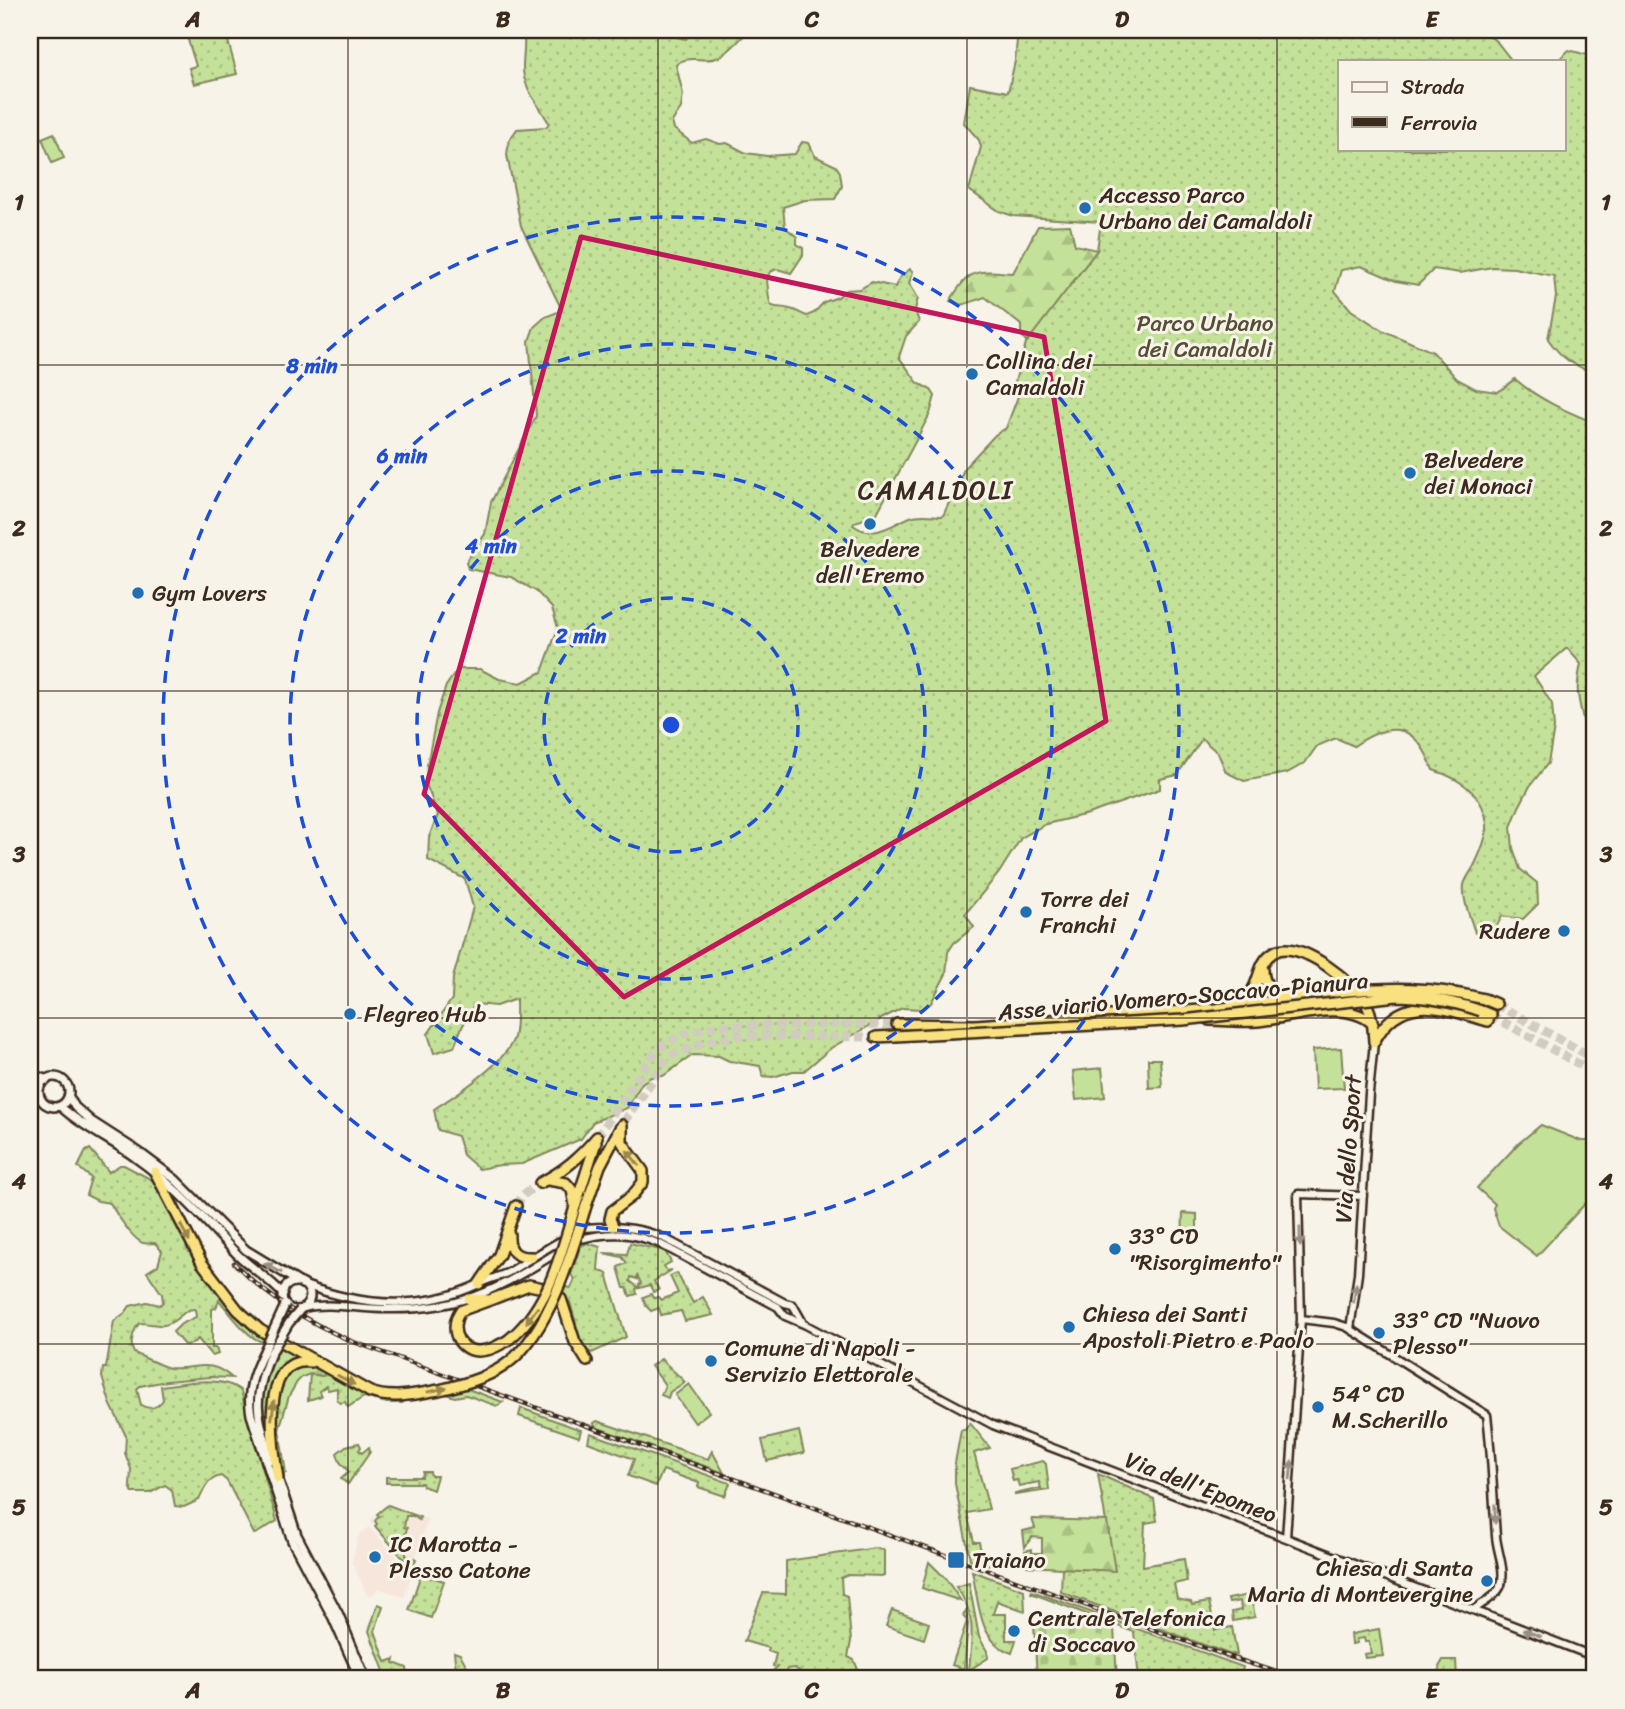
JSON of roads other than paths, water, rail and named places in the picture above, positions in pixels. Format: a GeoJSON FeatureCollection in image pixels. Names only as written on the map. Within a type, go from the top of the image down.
{"type":"FeatureCollection","features":[{"type":"Feature","properties":{"kind":"highway"},"geometry":{"type":"LineString","coordinates":[[1189,1011],[1243,1000],[1255,989],[1264,964],[1272,953],[1278,950],[1296,950],[1338,974],[1360,994],[1373,1024],[1374,1042]]}},
{"type":"Feature","properties":{"kind":"highway"},"geometry":{"type":"LineString","coordinates":[[1264,964],[1263,978],[1269,988],[1286,996],[1307,996]]}},
{"type":"Feature","properties":{"kind":"highway","name":"Asse viario Vomero-Soccavo-Pianura"},"geometry":{"type":"LineString","coordinates":[[897,1024],[975,1024],[1189,1011],[1256,1005],[1307,996],[1410,987],[1435,989],[1496,1004]]}},
{"type":"Feature","properties":{"kind":"highway","name":"Asse viario Vomero-Soccavo-Pianura"},"geometry":{"type":"LineString","coordinates":[[876,1037],[1183,1020],[1397,996],[1425,997],[1457,1003],[1485,1016],[1414,1007],[1394,1015],[1374,1042]]}},
{"type":"Feature","properties":{"kind":"highway"},"geometry":{"type":"LineString","coordinates":[[1183,1020],[1256,1021],[1349,1011],[1360,1014],[1373,1024]]}},
{"type":"Feature","properties":{"kind":"highway"},"geometry":{"type":"LineString","coordinates":[[543,1288],[533,1285],[523,1287],[465,1308],[456,1320],[456,1336],[468,1348],[489,1350],[520,1330],[533,1315],[556,1270],[580,1208],[623,1123],[622,1142],[641,1168],[643,1182],[632,1196],[612,1211],[610,1219],[613,1226]]}},
{"type":"Feature","properties":{"kind":"highway"},"geometry":{"type":"LineString","coordinates":[[155,1172],[202,1263],[239,1310],[260,1330],[370,1392],[397,1396],[449,1388],[498,1369],[519,1353],[553,1301],[569,1262],[597,1137],[564,1171],[543,1181],[566,1183],[580,1208]]}},
{"type":"Feature","properties":{"kind":"highway"},"geometry":{"type":"LineString","coordinates":[[479,1284],[499,1255],[516,1206]]}},
{"type":"Feature","properties":{"kind":"highway"},"geometry":{"type":"LineString","coordinates":[[509,1222],[511,1250],[517,1256],[533,1257]]}},
{"type":"Feature","properties":{"kind":"highway"},"geometry":{"type":"LineString","coordinates":[[469,1299],[490,1300]]}},
{"type":"Feature","properties":{"kind":"highway"},"geometry":{"type":"LineString","coordinates":[[561,1299],[576,1342],[587,1361]]}},
{"type":"Feature","properties":{"kind":"highway"},"geometry":{"type":"LineString","coordinates":[[278,1478],[271,1423],[279,1383],[289,1368],[300,1363],[308,1362],[323,1367]]}},
{"type":"Feature","properties":{"kind":"main road"},"geometry":{"type":"LineString","coordinates":[[30,1073],[47,1080],[55,1078],[64,1081],[75,1107],[91,1121],[175,1179],[246,1250],[302,1284],[310,1293],[309,1301],[289,1322],[268,1351],[250,1385],[249,1406],[284,1519],[301,1560],[333,1618],[360,1679]]}},
{"type":"Feature","properties":{"kind":"main road"},"geometry":{"type":"LineString","coordinates":[[39,1091],[47,1080]]}},
{"type":"Feature","properties":{"kind":"main road"},"geometry":{"type":"LineString","coordinates":[[30,1086],[39,1091],[45,1104],[50,1107],[60,1106],[69,1097]]}},
{"type":"Feature","properties":{"kind":"main road"},"geometry":{"type":"LineString","coordinates":[[60,1106],[70,1116],[155,1172],[282,1294],[285,1305],[268,1351],[259,1386],[257,1407],[261,1427],[289,1516],[339,1615],[366,1679]]}},
{"type":"Feature","properties":{"kind":"main road"},"geometry":{"type":"LineString","coordinates":[[282,1294],[289,1284],[302,1284]]}},
{"type":"Feature","properties":{"kind":"main road"},"geometry":{"type":"LineString","coordinates":[[285,1305],[292,1310],[302,1309]]}},
{"type":"Feature","properties":{"kind":"main road"},"geometry":{"type":"LineString","coordinates":[[301,1560],[309,1559],[312,1564]]}},
{"type":"Feature","properties":{"kind":"street","name":"Via dello Sport"},"geometry":{"type":"LineString","coordinates":[[1350,1329],[1358,1275],[1368,1093],[1374,1042]]}},
{"type":"Feature","properties":{"kind":"street"},"geometry":{"type":"LineString","coordinates":[[1286,1538],[1301,1319],[1298,1194],[1363,1196]]}},
{"type":"Feature","properties":{"kind":"street"},"geometry":{"type":"LineString","coordinates":[[584,1228],[613,1226],[645,1230],[662,1237],[795,1307],[794,1315]]}},
{"type":"Feature","properties":{"kind":"street","name":"Via dell'Epomeo"},"geometry":{"type":"LineString","coordinates":[[582,1239],[610,1233],[645,1238],[783,1311],[785,1316],[794,1315],[806,1325],[993,1425],[1595,1657]]}},
{"type":"Feature","properties":{"kind":"street"},"geometry":{"type":"LineString","coordinates":[[302,1284],[348,1298],[385,1303],[421,1302],[463,1292],[507,1273],[560,1241]]}},
{"type":"Feature","properties":{"kind":"street"},"geometry":{"type":"LineString","coordinates":[[302,1309],[321,1305],[423,1309],[469,1299],[509,1282],[556,1253]]}},
{"type":"Feature","properties":{"kind":"street"},"geometry":{"type":"LineString","coordinates":[[783,1311],[789,1304]]}},
{"type":"Feature","properties":{"kind":"street"},"geometry":{"type":"LineString","coordinates":[[1301,1319],[1334,1323],[1350,1329],[1487,1415],[1502,1580],[1495,1595],[1473,1610]]}},
{"type":"Feature","properties":{"kind":"tunnel"},"geometry":{"type":"LineString","coordinates":[[1496,1004],[1595,1059]]}},
{"type":"Feature","properties":{"kind":"tunnel"},"geometry":{"type":"LineString","coordinates":[[1491,1015],[1595,1073]]}},
{"type":"Feature","properties":{"kind":"tunnel"},"geometry":{"type":"LineString","coordinates":[[597,1137],[658,1048],[684,1034],[716,1026],[897,1024]]}},
{"type":"Feature","properties":{"kind":"tunnel"},"geometry":{"type":"LineString","coordinates":[[624,1122],[669,1056],[705,1042],[735,1036],[876,1037]]}},
{"type":"Feature","properties":{"kind":"tunnel"},"geometry":{"type":"LineString","coordinates":[[516,1206],[523,1195],[540,1183]]}},
{"type":"Feature","properties":{"kind":"railway"},"geometry":{"type":"LineString","coordinates":[[234,1263],[288,1308],[351,1341],[1224,1655],[1298,1679]]}},
{"type":"Feature","properties":{"kind":"railway"},"geometry":{"type":"LineString","coordinates":[[1180,1679],[1221,1675],[1259,1679]]}},
{"type":"Feature","properties":{"kind":"place","name":"Accesso Parco Urbano dei Camaldoli"},"geometry":{"type":"Point","coordinates":[1085,208]}},
{"type":"Feature","properties":{"kind":"place","name":"Collina dei Camaldoli"},"geometry":{"type":"Point","coordinates":[972,374]}},
{"type":"Feature","properties":{"kind":"place","name":"Belvedere dei Monaci"},"geometry":{"type":"Point","coordinates":[1410,473]}},
{"type":"Feature","properties":{"kind":"place","name":"Belvedere dell'Eremo"},"geometry":{"type":"Point","coordinates":[870,524]}},
{"type":"Feature","properties":{"kind":"place","name":"Gym Lovers"},"geometry":{"type":"Point","coordinates":[138,593]}},
{"type":"Feature","properties":{"kind":"place","name":"Torre dei Franchi"},"geometry":{"type":"Point","coordinates":[1026,912]}},
{"type":"Feature","properties":{"kind":"place","name":"Rudere"},"geometry":{"type":"Point","coordinates":[1564,931]}},
{"type":"Feature","properties":{"kind":"place","name":"Flegreo Hub"},"geometry":{"type":"Point","coordinates":[350,1014]}},
{"type":"Feature","properties":{"kind":"place","name":"33° CD \"Risorgimento\""},"geometry":{"type":"Point","coordinates":[1115,1249]}},
{"type":"Feature","properties":{"kind":"place","name":"Chiesa dei Santi Apostoli Pietro e Paolo"},"geometry":{"type":"Point","coordinates":[1069,1327]}},
{"type":"Feature","properties":{"kind":"place","name":"33° CD \"Nuovo Plesso\""},"geometry":{"type":"Point","coordinates":[1379,1333]}},
{"type":"Feature","properties":{"kind":"place","name":"Comune di Napoli - Servizio Elettorale"},"geometry":{"type":"Point","coordinates":[711,1361]}},
{"type":"Feature","properties":{"kind":"place","name":"54° CD M.Scherillo"},"geometry":{"type":"Point","coordinates":[1318,1407]}},
{"type":"Feature","properties":{"kind":"place","name":"IC Marotta - Plesso Catone"},"geometry":{"type":"Point","coordinates":[375,1557]}},
{"type":"Feature","properties":{"kind":"place","name":"Traiano"},"geometry":{"type":"Point","coordinates":[956,1560]}},
{"type":"Feature","properties":{"kind":"place","name":"Chiesa di Santa Maria di Montevergine"},"geometry":{"type":"Point","coordinates":[1487,1581]}},
{"type":"Feature","properties":{"kind":"place","name":"Centrale Telefonica di Soccavo"},"geometry":{"type":"Point","coordinates":[1014,1631]}},
{"type":"Feature","properties":{"kind":"district","name":"CAMALDOLI"},"geometry":{"type":"Point","coordinates":[936,490]}},
{"type":"Feature","properties":{"kind":"park label","name":"Parco Urbano dei Camaldoli"},"geometry":{"type":"Point","coordinates":[1205,336]}}]}
